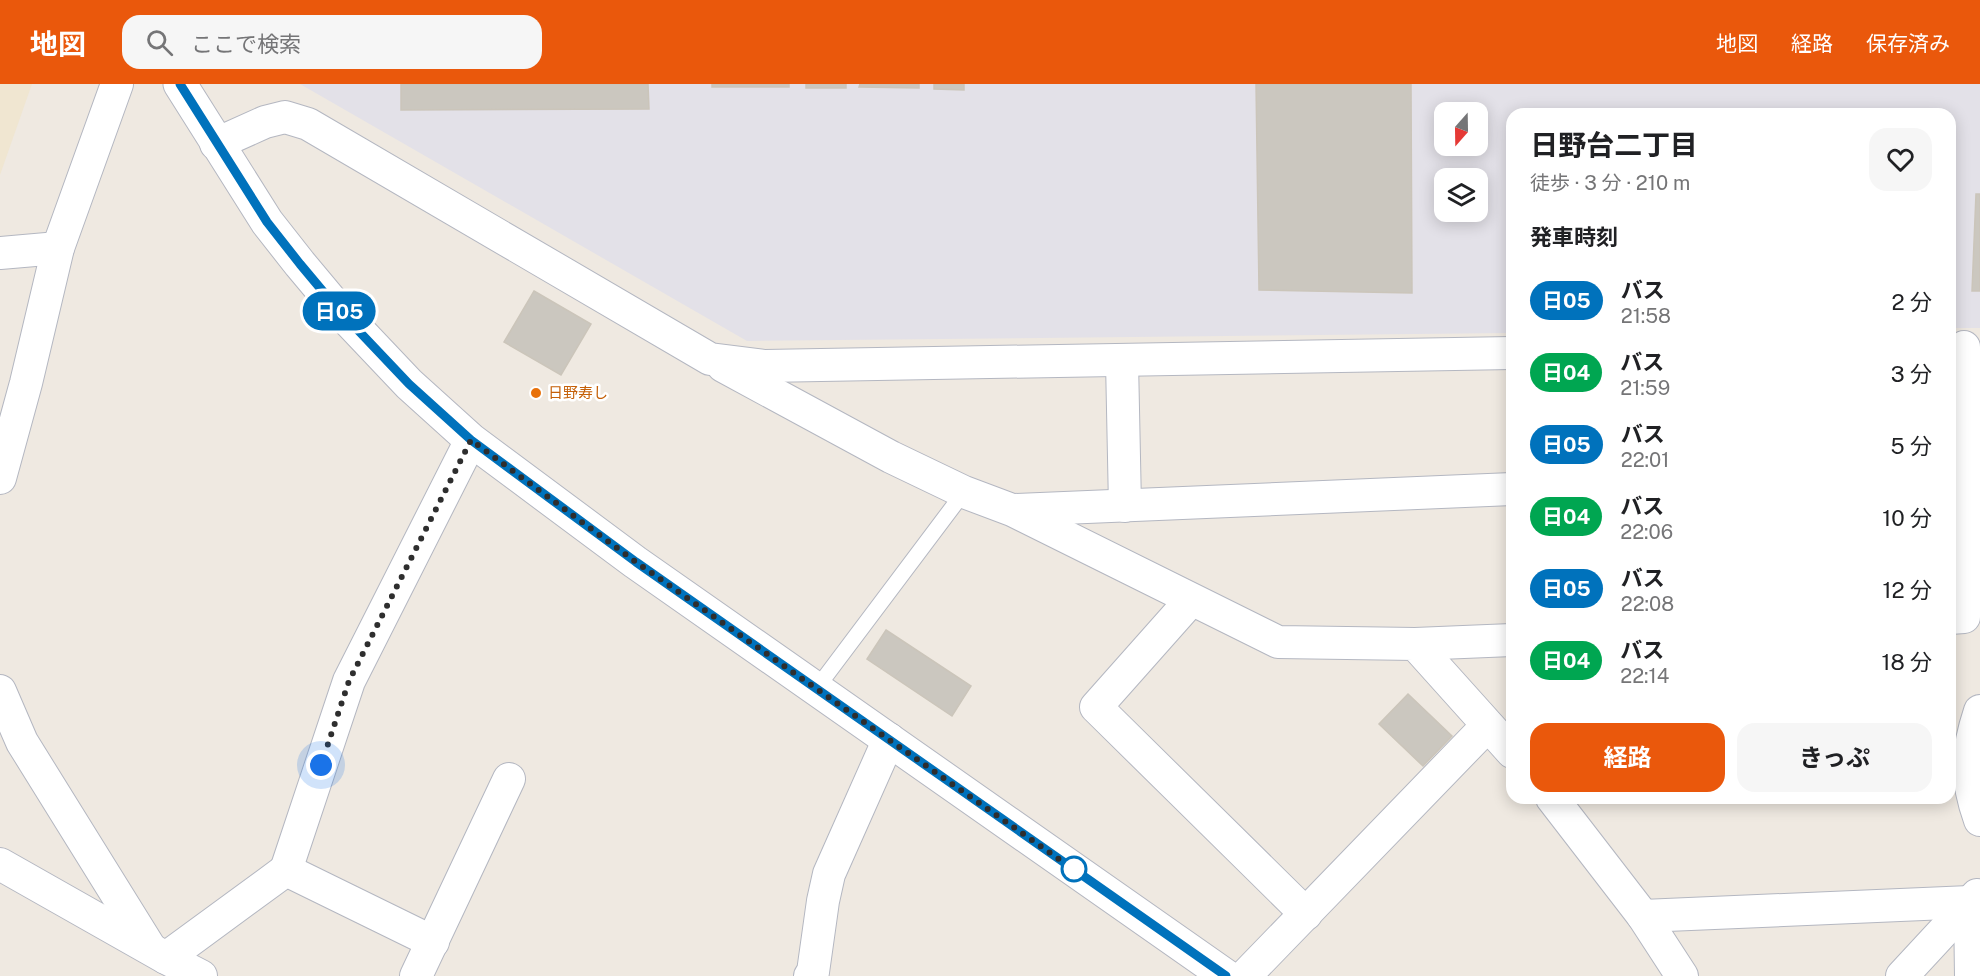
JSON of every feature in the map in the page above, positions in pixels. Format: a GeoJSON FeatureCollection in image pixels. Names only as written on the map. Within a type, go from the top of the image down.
{"type":"FeatureCollection","features":[{"type":"Feature","properties":{"kind":"street"},"geometry":{"type":"LineString","coordinates":[[0,478],[26,383],[58,248],[117,84]]}},
{"type":"Feature","properties":{"kind":"street"},"geometry":{"type":"LineString","coordinates":[[180,84],[267,222],[336,307],[409,384],[471,440],[616,549],[1226,976]]}},
{"type":"Feature","properties":{"kind":"street"},"geometry":{"type":"LineString","coordinates":[[216,144],[265,122],[285,117],[308,124],[710,359],[891,457],[964,492],[1012,510],[1278,642],[1415,644],[1506,639]]}},
{"type":"Feature","properties":{"kind":"street"},"geometry":{"type":"LineString","coordinates":[[0,253],[58,248]]}},
{"type":"Feature","properties":{"kind":"street"},"geometry":{"type":"LineString","coordinates":[[1961,618],[1965,347]]}},
{"type":"Feature","properties":{"kind":"street"},"geometry":{"type":"LineString","coordinates":[[710,359],[765,366],[1506,353]]}},
{"type":"Feature","properties":{"kind":"street"},"geometry":{"type":"LineString","coordinates":[[1122,361],[1125,506]]}},
{"type":"Feature","properties":{"kind":"street"},"geometry":{"type":"LineString","coordinates":[[158,953],[286,870],[349,681],[471,440]]}},
{"type":"Feature","properties":{"kind":"street"},"geometry":{"type":"LineString","coordinates":[[1012,510],[1506,489]]}},
{"type":"Feature","properties":{"kind":"street"},"geometry":{"type":"LineString","coordinates":[[1191,600],[1096,707],[1306,914]]}},
{"type":"Feature","properties":{"kind":"street"},"geometry":{"type":"LineString","coordinates":[[1415,644],[1506,746]]}},
{"type":"Feature","properties":{"kind":"street"},"geometry":{"type":"LineString","coordinates":[[0,692],[22,742],[158,953]]}},
{"type":"Feature","properties":{"kind":"street"},"geometry":{"type":"LineString","coordinates":[[1980,711],[1970,744],[1959,759],[1968,774],[1980,820]]}},
{"type":"Feature","properties":{"kind":"street"},"geometry":{"type":"LineString","coordinates":[[1245,976],[1487,726]]}},
{"type":"Feature","properties":{"kind":"street"},"geometry":{"type":"LineString","coordinates":[[814,975],[823,901],[829,874],[889,739]]}},
{"type":"Feature","properties":{"kind":"street"},"geometry":{"type":"LineString","coordinates":[[416,976],[509,779]]}},
{"type":"Feature","properties":{"kind":"street"},"geometry":{"type":"LineString","coordinates":[[1557,804],[1643,916],[1682,976]]}},
{"type":"Feature","properties":{"kind":"street"},"geometry":{"type":"LineString","coordinates":[[0,864],[201,976]]}},
{"type":"Feature","properties":{"kind":"street"},"geometry":{"type":"LineString","coordinates":[[286,870],[433,942]]}},
{"type":"Feature","properties":{"kind":"street"},"geometry":{"type":"LineString","coordinates":[[1643,916],[1975,897]]}},
{"type":"Feature","properties":{"kind":"street"},"geometry":{"type":"LineString","coordinates":[[1902,976],[1975,897]]}},
{"type":"Feature","properties":{"kind":"street"},"geometry":{"type":"LineString","coordinates":[[1971,976],[1975,897]]}},
{"type":"Feature","properties":{"kind":"lane"},"geometry":{"type":"LineString","coordinates":[[816,689],[964,492]]}},
{"type":"Feature","properties":{"kind":"shaded area"},"geometry":{"type":"Polygon","coordinates":[[[0,84],[32,84],[0,175],[0,84]]]}},
{"type":"Feature","properties":{"kind":"shaded area"},"geometry":{"type":"Polygon","coordinates":[[[300,84],[1980,84],[1980,328],[1956,328],[1956,108],[1506,108],[1506,333],[747,341],[300,84]]]}},
{"type":"Feature","properties":{"kind":"building"},"geometry":{"type":"Polygon","coordinates":[[[401,84],[648,84],[649,109],[401,110],[401,84]]]}},
{"type":"Feature","properties":{"kind":"building"},"geometry":{"type":"Polygon","coordinates":[[[712,84],[789,84],[789,87],[712,87],[712,84]]]}},
{"type":"Feature","properties":{"kind":"building"},"geometry":{"type":"Polygon","coordinates":[[[806,84],[846,84],[846,88],[806,88],[806,84]]]}},
{"type":"Feature","properties":{"kind":"building"},"geometry":{"type":"Polygon","coordinates":[[[860,84],[919,84],[919,88],[859,87],[860,84]]]}},
{"type":"Feature","properties":{"kind":"building"},"geometry":{"type":"Polygon","coordinates":[[[934,84],[964,84],[964,90],[934,89],[934,84]]]}},
{"type":"Feature","properties":{"kind":"building"},"geometry":{"type":"Polygon","coordinates":[[[1256,84],[1411,84],[1412,293],[1259,290],[1256,84]]]}},
{"type":"Feature","properties":{"kind":"building"},"geometry":{"type":"Polygon","coordinates":[[[1976,194],[1980,194],[1980,291],[1972,291],[1976,194]]]}},
{"type":"Feature","properties":{"kind":"building"},"geometry":{"type":"Polygon","coordinates":[[[534,291],[591,324],[561,375],[504,342],[534,291]]]}},
{"type":"Feature","properties":{"kind":"building"},"geometry":{"type":"Polygon","coordinates":[[[886,630],[971,686],[952,716],[867,659],[886,630]]]}},
{"type":"Feature","properties":{"kind":"building"},"geometry":{"type":"Polygon","coordinates":[[[1408,694],[1452,736],[1423,766],[1379,724],[1408,694]]]}},
{"type":"Feature","properties":{"kind":"bus line","name":"日05"},"geometry":{"type":"LineString","coordinates":[[180,84],[267,222],[300,264],[336,307],[409,384],[471,440],[549,500],[636,562],[1226,976]]}},
{"type":"Feature","properties":{"kind":"place","name":"日野寿し"},"geometry":{"type":"Point","coordinates":[536,393]}},
{"type":"Feature","properties":{"kind":"route"},"geometry":{"type":"LineString","coordinates":[[321,765],[349,681],[471,440],[549,500],[636,562],[1076,871],[1074,869]]}}]}
